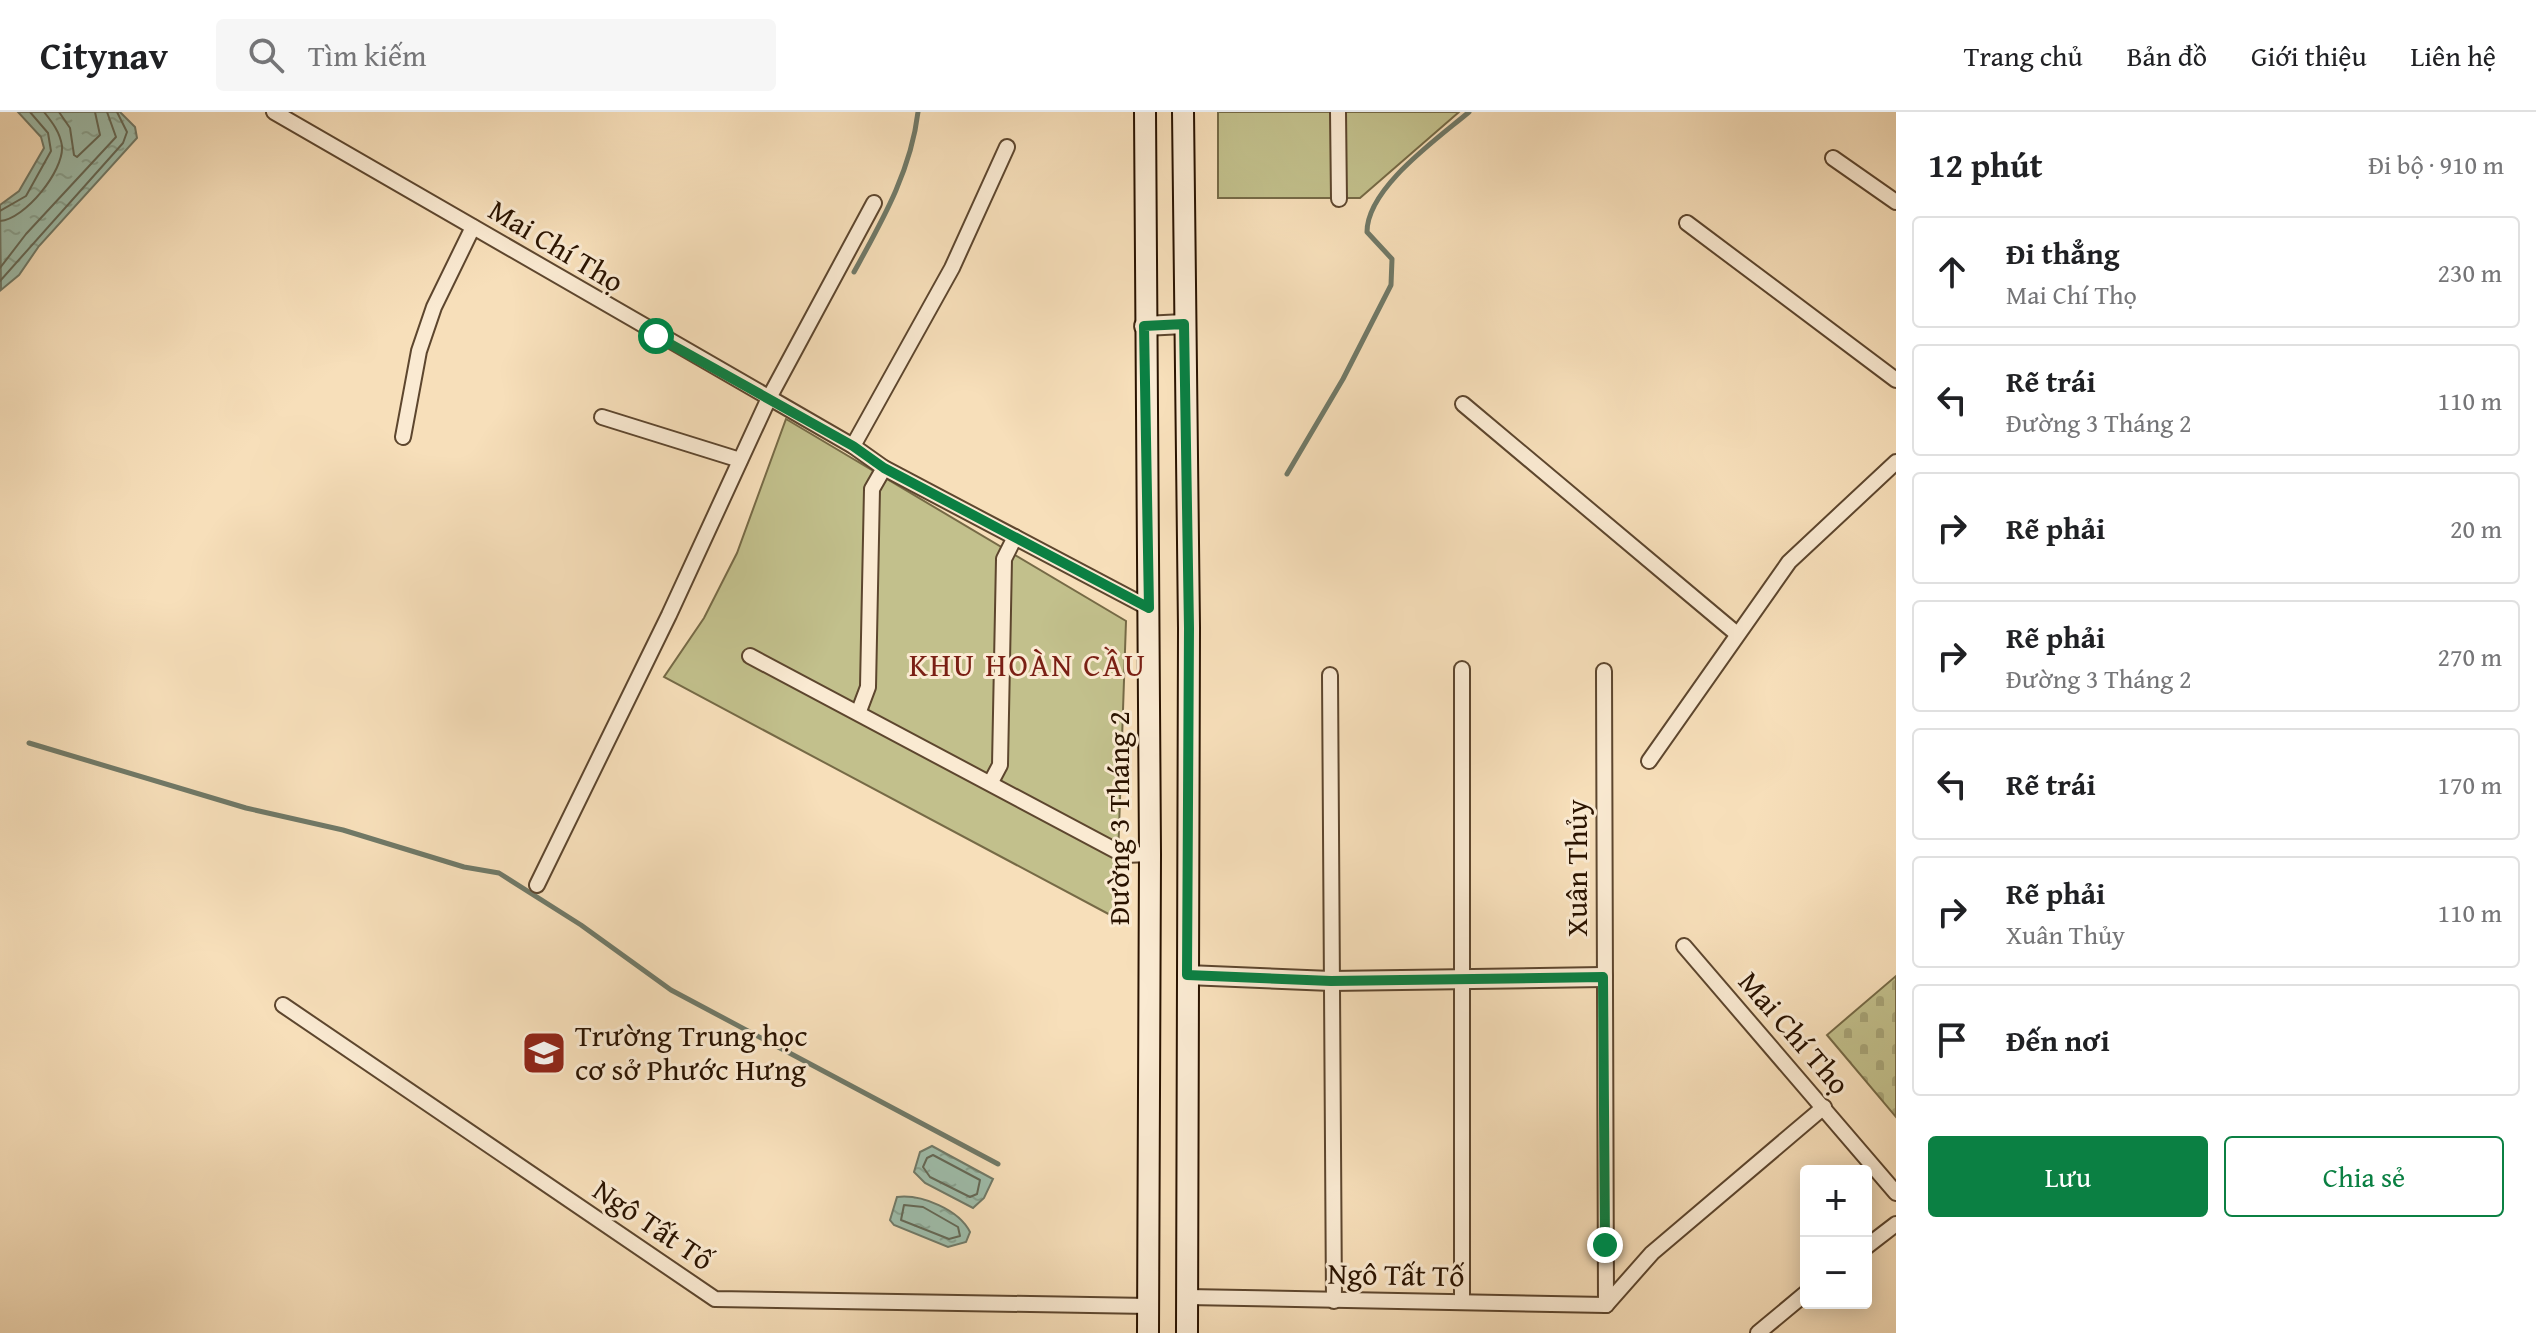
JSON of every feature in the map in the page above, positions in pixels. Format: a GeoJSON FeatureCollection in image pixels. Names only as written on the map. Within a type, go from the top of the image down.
{"type":"FeatureCollection","features":[{"type":"Feature","properties":{"kind":"main road","name":"Đường 3 Tháng 2"},"geometry":{"type":"LineString","coordinates":[[1145,112],[1144,326],[1150,854],[1148,1333]]}},
{"type":"Feature","properties":{"kind":"main road"},"geometry":{"type":"LineString","coordinates":[[1183,112],[1189,628],[1187,1333]]}},
{"type":"Feature","properties":{"kind":"street","name":"Mai Chí Thọ"},"geometry":{"type":"LineString","coordinates":[[274,112],[853,446],[884,468],[1149,608]]}},
{"type":"Feature","properties":{"kind":"street"},"geometry":{"type":"LineString","coordinates":[[1338,112],[1339,199]]}},
{"type":"Feature","properties":{"kind":"street"},"geometry":{"type":"LineString","coordinates":[[853,446],[952,268],[1007,147]]}},
{"type":"Feature","properties":{"kind":"street"},"geometry":{"type":"LineString","coordinates":[[1833,158],[1896,202]]}},
{"type":"Feature","properties":{"kind":"street"},"geometry":{"type":"LineString","coordinates":[[537,885],[769,398],[874,203]]}},
{"type":"Feature","properties":{"kind":"street"},"geometry":{"type":"LineString","coordinates":[[1687,223],[1896,380]]}},
{"type":"Feature","properties":{"kind":"street"},"geometry":{"type":"LineString","coordinates":[[403,437],[419,351],[434,307],[473,227]]}},
{"type":"Feature","properties":{"kind":"street"},"geometry":{"type":"LineString","coordinates":[[1144,326],[1184,324]]}},
{"type":"Feature","properties":{"kind":"street"},"geometry":{"type":"LineString","coordinates":[[1463,404],[1737,634]]}},
{"type":"Feature","properties":{"kind":"street"},"geometry":{"type":"LineString","coordinates":[[602,417],[740,460]]}},
{"type":"Feature","properties":{"kind":"street"},"geometry":{"type":"LineString","coordinates":[[1649,761],[1789,562],[1896,462]]}},
{"type":"Feature","properties":{"kind":"street"},"geometry":{"type":"LineString","coordinates":[[859,711],[868,687],[872,489],[884,468]]}},
{"type":"Feature","properties":{"kind":"street"},"geometry":{"type":"LineString","coordinates":[[991,782],[1000,765],[1004,559],[1015,537]]}},
{"type":"Feature","properties":{"kind":"street"},"geometry":{"type":"LineString","coordinates":[[750,656],[859,711],[1124,855],[1150,854]]}},
{"type":"Feature","properties":{"kind":"street"},"geometry":{"type":"LineString","coordinates":[[1462,669],[1465,978],[1462,1302]]}},
{"type":"Feature","properties":{"kind":"street","name":"Xuân Thủy"},"geometry":{"type":"LineString","coordinates":[[1604,671],[1606,1305]]}},
{"type":"Feature","properties":{"kind":"street"},"geometry":{"type":"LineString","coordinates":[[1330,675],[1334,1301]]}},
{"type":"Feature","properties":{"kind":"street","name":"Mai Chí Thọ"},"geometry":{"type":"LineString","coordinates":[[1684,946],[1896,1193]]}},
{"type":"Feature","properties":{"kind":"street"},"geometry":{"type":"LineString","coordinates":[[1187,975],[1331,981],[1603,977]]}},
{"type":"Feature","properties":{"kind":"street","name":"Ngô Tất Tố"},"geometry":{"type":"LineString","coordinates":[[283,1005],[715,1299],[1149,1306]]}},
{"type":"Feature","properties":{"kind":"street"},"geometry":{"type":"LineString","coordinates":[[1606,1305],[1652,1253],[1824,1107]]}},
{"type":"Feature","properties":{"kind":"street"},"geometry":{"type":"LineString","coordinates":[[1872,1242],[1896,1224]]}},
{"type":"Feature","properties":{"kind":"street","name":"Ngô Tất Tố"},"geometry":{"type":"LineString","coordinates":[[1187,1297],[1606,1305]]}},
{"type":"Feature","properties":{"kind":"street"},"geometry":{"type":"LineString","coordinates":[[1758,1333],[1800,1298]]}},
{"type":"Feature","properties":{"kind":"green space"},"geometry":{"type":"Polygon","coordinates":[[[1218,112],[1459,112],[1360,198],[1218,198],[1218,112]]]}},
{"type":"Feature","properties":{"kind":"green space"},"geometry":{"type":"Polygon","coordinates":[[[786,419],[1126,621],[1116,918],[664,677],[704,618],[737,553],[786,419]]]}},
{"type":"Feature","properties":{"kind":"green space"},"geometry":{"type":"Polygon","coordinates":[[[1896,976],[1896,1117],[1827,1035],[1896,976]]]}},
{"type":"Feature","properties":{"kind":"water"},"geometry":{"type":"Polygon","coordinates":[[[18,112],[120,112],[135,127],[137,138],[39,246],[19,275],[1,290],[0,205],[19,191],[44,148],[41,137],[18,112]]]}},
{"type":"Feature","properties":{"kind":"water"},"geometry":{"type":"Polygon","coordinates":[[[932,1146],[993,1179],[984,1198],[973,1208],[925,1183],[914,1172],[920,1152],[932,1146]]]}},
{"type":"Feature","properties":{"kind":"water"},"geometry":{"type":"Polygon","coordinates":[[[897,1197],[917,1198],[949,1210],[970,1232],[966,1242],[948,1247],[894,1225],[890,1220],[897,1197]]]}},
{"type":"Feature","properties":{"kind":"waterway"},"geometry":{"type":"LineString","coordinates":[[854,272],[885,215],[902,175],[918,112]]}},
{"type":"Feature","properties":{"kind":"waterway"},"geometry":{"type":"LineString","coordinates":[[1287,474],[1343,379],[1391,285],[1392,259],[1367,232],[1378,198],[1406,166],[1469,112]]}},
{"type":"Feature","properties":{"kind":"waterway"},"geometry":{"type":"LineString","coordinates":[[29,743],[246,808],[343,830],[464,867],[499,873],[581,925],[671,990],[998,1164]]}},
{"type":"Feature","properties":{"kind":"place","name":"Trường Trung học cơ sở Phước Hưng"},"geometry":{"type":"Point","coordinates":[544,1053]}},
{"type":"Feature","properties":{"kind":"district","name":"KHU HOÀN CẦU"},"geometry":{"type":"Point","coordinates":[1028,665]}},
{"type":"Feature","properties":{"kind":"route"},"geometry":{"type":"LineString","coordinates":[[656,336],[853,446],[884,468],[1149,608],[1144,326],[1184,324],[1189,628],[1187,975],[1331,981],[1603,977],[1605,1245]]}}]}
